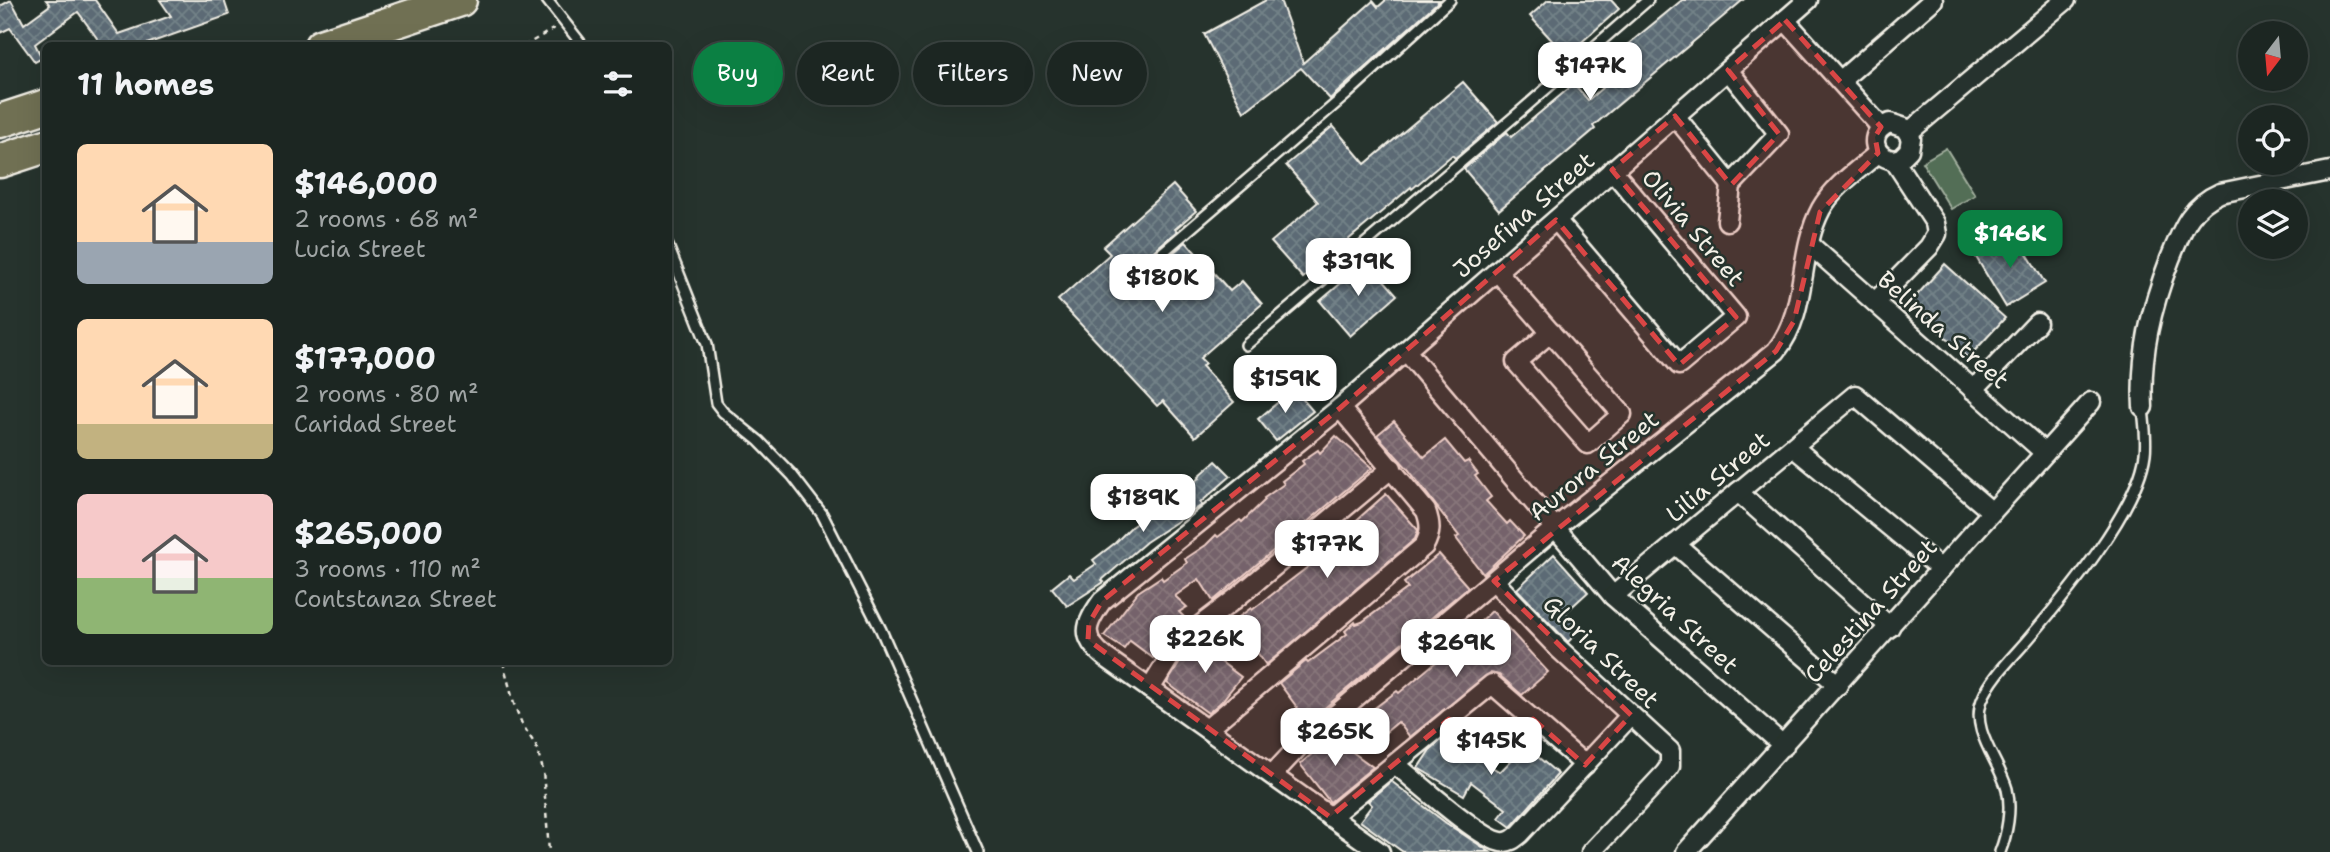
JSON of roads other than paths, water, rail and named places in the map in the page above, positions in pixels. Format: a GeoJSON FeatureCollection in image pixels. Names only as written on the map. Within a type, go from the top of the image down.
{"type":"FeatureCollection","features":[{"type":"Feature","properties":{"kind":"highway"},"geometry":{"type":"LineString","coordinates":[[333,42],[460,0]]}},
{"type":"Feature","properties":{"kind":"highway"},"geometry":{"type":"LineString","coordinates":[[0,121],[42,107]]}},
{"type":"Feature","properties":{"kind":"highway"},"geometry":{"type":"LineString","coordinates":[[0,140],[42,126]]}},
{"type":"Feature","properties":{"kind":"highway"},"geometry":{"type":"LineString","coordinates":[[0,161],[42,147]]}},
{"type":"Feature","properties":{"kind":"highway"},"geometry":{"type":"LineString","coordinates":[[0,179],[42,165]]}},
{"type":"Feature","properties":{"kind":"street","name":"Josefina Street"},"geometry":{"type":"LineString","coordinates":[[1150,688],[1092,647],[1087,632],[1089,623],[1102,601],[1340,408],[1808,0]]}},
{"type":"Feature","properties":{"kind":"street"},"geometry":{"type":"LineString","coordinates":[[1840,81],[1933,0]]}},
{"type":"Feature","properties":{"kind":"street"},"geometry":{"type":"LineString","coordinates":[[1909,132],[2066,0]]}},
{"type":"Feature","properties":{"kind":"street"},"geometry":{"type":"LineString","coordinates":[[1785,20],[1881,127]]}},
{"type":"Feature","properties":{"kind":"street"},"geometry":{"type":"LineString","coordinates":[[1727,221],[1731,186],[1779,134],[1728,70]]}},
{"type":"Feature","properties":{"kind":"street"},"geometry":{"type":"LineString","coordinates":[[1675,116],[1731,186]]}},
{"type":"Feature","properties":{"kind":"street"},"geometry":{"type":"LineString","coordinates":[[1875,303],[1929,247],[1937,234],[1935,223],[1886,156],[1875,137],[1881,127],[1896,124],[1909,132],[1911,144],[1909,150],[1900,158],[1886,156]]}},
{"type":"Feature","properties":{"kind":"street","name":"Aurora Street"},"geometry":{"type":"LineString","coordinates":[[1272,775],[1300,745],[1555,528],[1776,351],[1794,321],[1809,244],[1820,212],[1828,199],[1886,156]]}},
{"type":"Feature","properties":{"kind":"street","name":"Olivia Street"},"geometry":{"type":"LineString","coordinates":[[1556,220],[1679,365],[1736,317],[1612,170]]}},
{"type":"Feature","properties":{"kind":"street"},"geometry":{"type":"LineString","coordinates":[[2143,407],[2144,348],[2157,293],[2184,223],[2195,209],[2220,193],[2330,171]]}},
{"type":"Feature","properties":{"kind":"street","name":"Belinda Street"},"geometry":{"type":"LineString","coordinates":[[1809,244],[2045,453]]}},
{"type":"Feature","properties":{"kind":"street"},"geometry":{"type":"LineString","coordinates":[[1497,271],[1622,414],[1588,444],[1516,362],[1550,332]]}},
{"type":"Feature","properties":{"kind":"street"},"geometry":{"type":"LineString","coordinates":[[1973,390],[2037,323]]}},
{"type":"Feature","properties":{"kind":"street","name":"Alegria Street"},"geometry":{"type":"LineString","coordinates":[[1406,351],[1613,596],[1784,746]]}},
{"type":"Feature","properties":{"kind":"street","name":"Lilia Street"},"geometry":{"type":"LineString","coordinates":[[1613,596],[1855,395],[1993,512]]}},
{"type":"Feature","properties":{"kind":"street","name":"Celestina Street"},"geometry":{"type":"LineString","coordinates":[[1686,852],[2091,402]]}},
{"type":"Feature","properties":{"kind":"street"},"geometry":{"type":"LineString","coordinates":[[1207,729],[1424,546],[1429,537],[1431,525],[1426,511],[1340,408]]}},
{"type":"Feature","properties":{"kind":"street"},"geometry":{"type":"LineString","coordinates":[[1793,447],[1941,569]]}},
{"type":"Feature","properties":{"kind":"street"},"geometry":{"type":"LineString","coordinates":[[1380,852],[1150,688],[1176,647],[1193,631],[1236,599],[1392,468]]}},
{"type":"Feature","properties":{"kind":"street"},"geometry":{"type":"LineString","coordinates":[[1738,492],[1890,627]]}},
{"type":"Feature","properties":{"kind":"street"},"geometry":{"type":"LineString","coordinates":[[1675,544],[1839,685]]}},
{"type":"Feature","properties":{"kind":"street","name":"Gloria Street"},"geometry":{"type":"LineString","coordinates":[[1494,581],[1559,649],[1670,751],[1671,759],[1665,773],[1591,852]]}},
{"type":"Feature","properties":{"kind":"street"},"geometry":{"type":"LineString","coordinates":[[1330,817],[1492,684],[1585,765]]}},
{"type":"Feature","properties":{"kind":"street"},"geometry":{"type":"LineString","coordinates":[[1395,764],[1473,827],[1497,841],[1506,842],[1520,834],[1631,715]]}},
{"type":"Feature","properties":{"kind":"street"},"geometry":{"type":"LineString","coordinates":[[1449,719],[1480,746],[1493,752],[1499,750],[1533,719]]}},
{"type":"Feature","properties":{"kind":"lane"},"geometry":{"type":"LineString","coordinates":[[547,0],[580,42]]}},
{"type":"Feature","properties":{"kind":"lane"},"geometry":{"type":"LineString","coordinates":[[1142,270],[1347,94],[1450,0]]}},
{"type":"Feature","properties":{"kind":"lane"},"geometry":{"type":"LineString","coordinates":[[1246,345],[1648,0]]}},
{"type":"Feature","properties":{"kind":"lane"},"geometry":{"type":"LineString","coordinates":[[672,256],[707,344],[716,403],[792,475],[822,514],[901,672],[978,852]]}},
{"type":"Feature","properties":{"kind":"lane"},"geometry":{"type":"LineString","coordinates":[[2000,852],[2009,810],[2007,789],[1979,722],[1980,703],[1989,686],[2056,606],[2109,534],[2127,502],[2139,479],[2145,454],[2143,407]]}}]}
